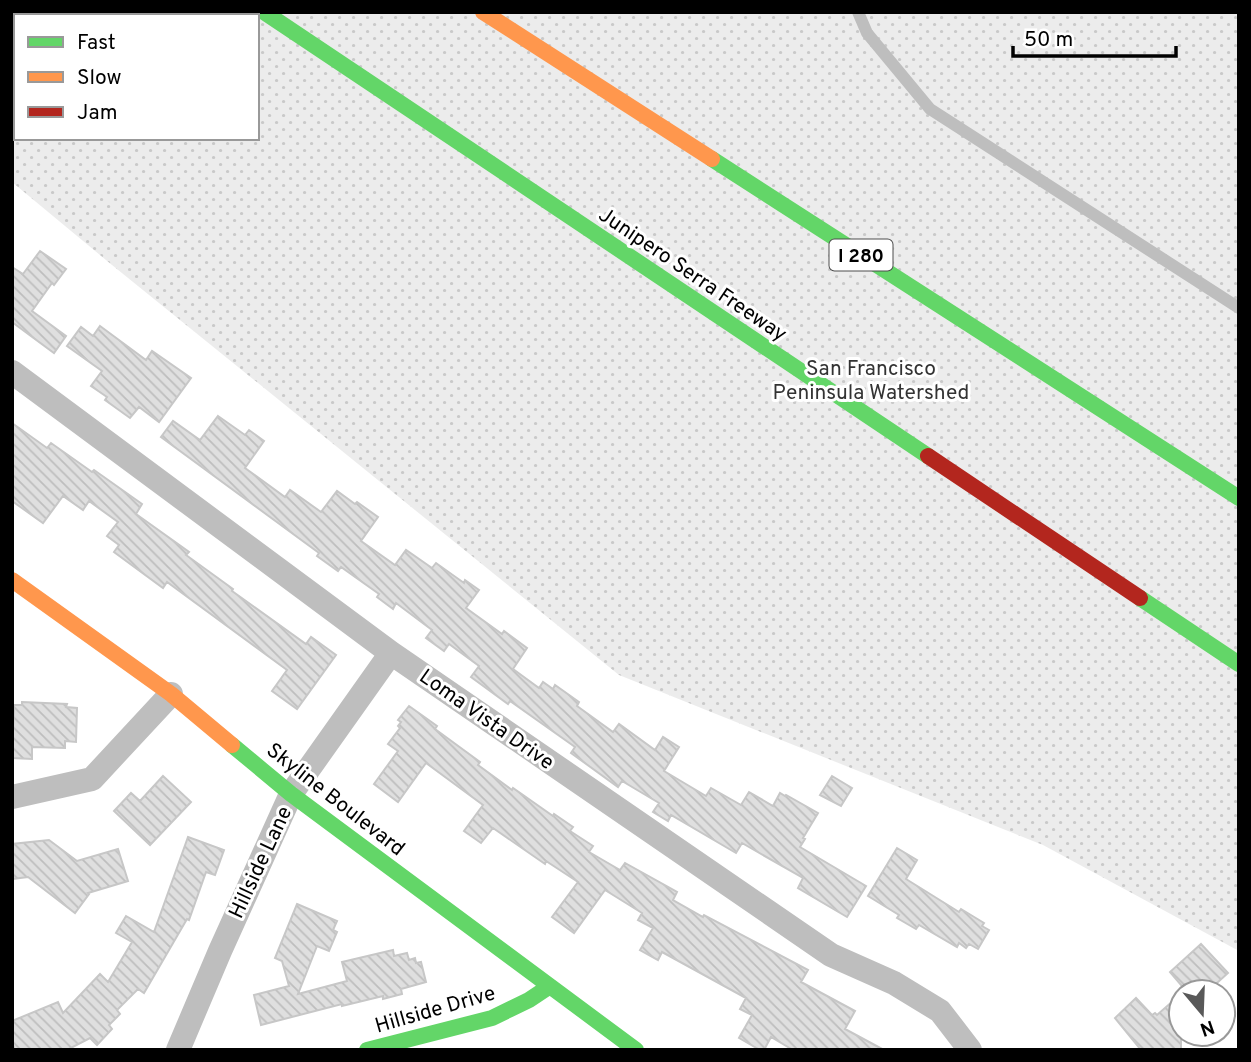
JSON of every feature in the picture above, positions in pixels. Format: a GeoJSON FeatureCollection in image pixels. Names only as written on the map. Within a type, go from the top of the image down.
{"type":"FeatureCollection","features":[{"type":"Feature","properties":{"kind":"main road","name":"Junipero Serra Freeway"},"geometry":{"type":"LineString","coordinates":[[264,12],[1239,664]]}},
{"type":"Feature","properties":{"kind":"main road","name":"I 280"},"geometry":{"type":"LineString","coordinates":[[483,12],[1239,498]]}},
{"type":"Feature","properties":{"kind":"main road","name":"Skyline Boulevard"},"geometry":{"type":"LineString","coordinates":[[12,580],[171,694],[291,794],[636,1050]]}},
{"type":"Feature","properties":{"kind":"main road","name":"Hillside Drive"},"geometry":{"type":"LineString","coordinates":[[367,1050],[492,1018],[529,1000],[550,986]]}},
{"type":"Feature","properties":{"kind":"street","name":"Loma Vista Drive"},"geometry":{"type":"LineString","coordinates":[[12,372],[391,653],[831,956],[894,983],[940,1012],[970,1050]]}},
{"type":"Feature","properties":{"kind":"street","name":"Hillside Lane"},"geometry":{"type":"LineString","coordinates":[[177,1050],[291,794],[391,653]]}},
{"type":"Feature","properties":{"kind":"street"},"geometry":{"type":"LineString","coordinates":[[12,797],[92,779],[171,694]]}},
{"type":"Feature","properties":{"kind":"lane"},"geometry":{"type":"LineString","coordinates":[[859,12],[867,33],[930,109],[1239,309]]}},
{"type":"Feature","properties":{"kind":"green space","name":"San Francisco Peninsula Watershed"},"geometry":{"type":"Polygon","coordinates":[[[12,12],[1239,12],[1239,951],[1043,845],[619,675],[12,182],[12,12]]]}},
{"type":"Feature","properties":{"kind":"building"},"geometry":{"type":"Polygon","coordinates":[[[40,251],[66,269],[32,311],[66,336],[54,353],[12,322],[12,267],[23,274],[40,251]]]}},
{"type":"Feature","properties":{"kind":"building"},"geometry":{"type":"Polygon","coordinates":[[[100,326],[146,360],[152,351],[191,378],[159,422],[139,407],[130,418],[91,386],[102,371],[67,346],[81,327],[93,336],[100,326]]]}},
{"type":"Feature","properties":{"kind":"building"},"geometry":{"type":"Polygon","coordinates":[[[218,416],[245,435],[249,430],[264,441],[245,468],[285,497],[290,490],[321,512],[337,491],[378,517],[361,541],[395,565],[406,550],[432,568],[436,563],[479,590],[466,608],[527,648],[513,669],[539,688],[543,682],[553,689],[555,685],[579,702],[577,706],[613,732],[619,724],[655,750],[663,737],[679,747],[664,771],[706,796],[711,788],[741,805],[749,792],[773,806],[780,793],[818,813],[800,847],[866,886],[847,917],[798,888],[803,878],[742,843],[736,853],[671,815],[668,821],[653,812],[659,803],[622,781],[618,787],[571,753],[575,747],[471,677],[479,666],[449,644],[444,651],[426,638],[432,630],[396,603],[393,609],[377,597],[379,594],[341,567],[338,571],[317,556],[319,553],[161,437],[173,421],[200,440],[218,416]]]}},
{"type":"Feature","properties":{"kind":"building"},"geometry":{"type":"Polygon","coordinates":[[[12,423],[47,448],[51,443],[142,504],[136,514],[189,552],[186,555],[233,589],[232,591],[306,644],[311,637],[336,655],[297,709],[272,691],[287,670],[167,582],[163,588],[114,552],[119,545],[107,536],[118,522],[89,501],[83,510],[63,496],[43,523],[12,501],[12,423]]]}},
{"type":"Feature","properties":{"kind":"building"},"geometry":{"type":"Polygon","coordinates":[[[22,702],[67,704],[66,707],[77,708],[76,742],[65,741],[65,748],[32,747],[32,759],[12,758],[14,705],[22,705],[22,702]]]}},
{"type":"Feature","properties":{"kind":"building"},"geometry":{"type":"Polygon","coordinates":[[[409,706],[480,762],[478,765],[512,790],[513,788],[573,827],[570,831],[593,846],[589,852],[620,870],[625,863],[677,892],[673,900],[808,970],[801,982],[855,1011],[845,1029],[884,1050],[793,1050],[771,1037],[764,1050],[760,1050],[739,1038],[752,1015],[740,1009],[746,998],[662,952],[658,960],[640,950],[653,928],[638,920],[642,913],[605,890],[574,933],[552,917],[578,882],[546,861],[545,864],[493,828],[481,843],[464,831],[483,805],[426,763],[398,802],[374,784],[398,751],[388,744],[400,728],[398,726],[401,722],[398,720],[409,706]]]}},
{"type":"Feature","properties":{"kind":"building"},"geometry":{"type":"Polygon","coordinates":[[[163,776],[191,802],[150,845],[114,811],[131,793],[140,801],[163,776]]]}},
{"type":"Feature","properties":{"kind":"building"},"geometry":{"type":"Polygon","coordinates":[[[832,776],[852,788],[841,806],[820,795],[832,776]]]}},
{"type":"Feature","properties":{"kind":"building"},"geometry":{"type":"Polygon","coordinates":[[[188,837],[224,850],[215,875],[206,872],[189,920],[187,919],[144,993],[138,989],[117,1010],[120,1014],[109,1025],[112,1029],[97,1045],[90,1038],[67,1050],[15,1050],[12,1042],[12,1021],[58,1002],[63,1013],[100,974],[108,982],[132,942],[116,933],[126,916],[154,932],[188,837]]]}},
{"type":"Feature","properties":{"kind":"building"},"geometry":{"type":"Polygon","coordinates":[[[49,840],[77,861],[118,849],[128,881],[88,893],[75,913],[28,877],[12,879],[12,844],[49,840]]]}},
{"type":"Feature","properties":{"kind":"building"},"geometry":{"type":"Polygon","coordinates":[[[897,848],[917,860],[906,879],[959,912],[961,909],[984,923],[982,926],[989,930],[978,949],[969,944],[966,948],[959,943],[957,947],[919,925],[916,929],[868,896],[897,848]]]}},
{"type":"Feature","properties":{"kind":"building"},"geometry":{"type":"Polygon","coordinates":[[[297,904],[337,921],[333,930],[337,932],[329,951],[317,946],[298,994],[347,981],[342,962],[393,950],[394,956],[407,953],[409,960],[415,958],[416,963],[421,962],[426,982],[401,989],[402,994],[383,999],[383,996],[342,1004],[261,1025],[254,995],[289,986],[282,961],[275,958],[297,904]]]}},
{"type":"Feature","properties":{"kind":"building"},"geometry":{"type":"Polygon","coordinates":[[[1201,944],[1228,973],[1222,978],[1175,978],[1170,972],[1201,944]]]}},
{"type":"Feature","properties":{"kind":"building"},"geometry":{"type":"Polygon","coordinates":[[[1136,998],[1152,1015],[1157,1015],[1167,1006],[1167,1048],[1181,1050],[1141,1050],[1115,1018],[1136,998]]]}},
{"type":"Feature","properties":{"kind":"traffic: fast"},"geometry":{"type":"LineString","coordinates":[[264,12],[928,456]]}},
{"type":"Feature","properties":{"kind":"traffic: fast"},"geometry":{"type":"LineString","coordinates":[[712,159],[1239,498]]}},
{"type":"Feature","properties":{"kind":"traffic: fast"},"geometry":{"type":"LineString","coordinates":[[1140,598],[1239,664]]}},
{"type":"Feature","properties":{"kind":"traffic: fast"},"geometry":{"type":"LineString","coordinates":[[232,745],[291,794],[636,1050]]}},
{"type":"Feature","properties":{"kind":"traffic: fast"},"geometry":{"type":"LineString","coordinates":[[367,1050],[492,1018],[529,1000],[550,986]]}},
{"type":"Feature","properties":{"kind":"traffic: slow"},"geometry":{"type":"LineString","coordinates":[[483,12],[712,159]]}},
{"type":"Feature","properties":{"kind":"traffic: slow"},"geometry":{"type":"LineString","coordinates":[[12,580],[171,694],[232,745]]}},
{"type":"Feature","properties":{"kind":"traffic: jam"},"geometry":{"type":"LineString","coordinates":[[928,456],[1140,598]]}}]}
